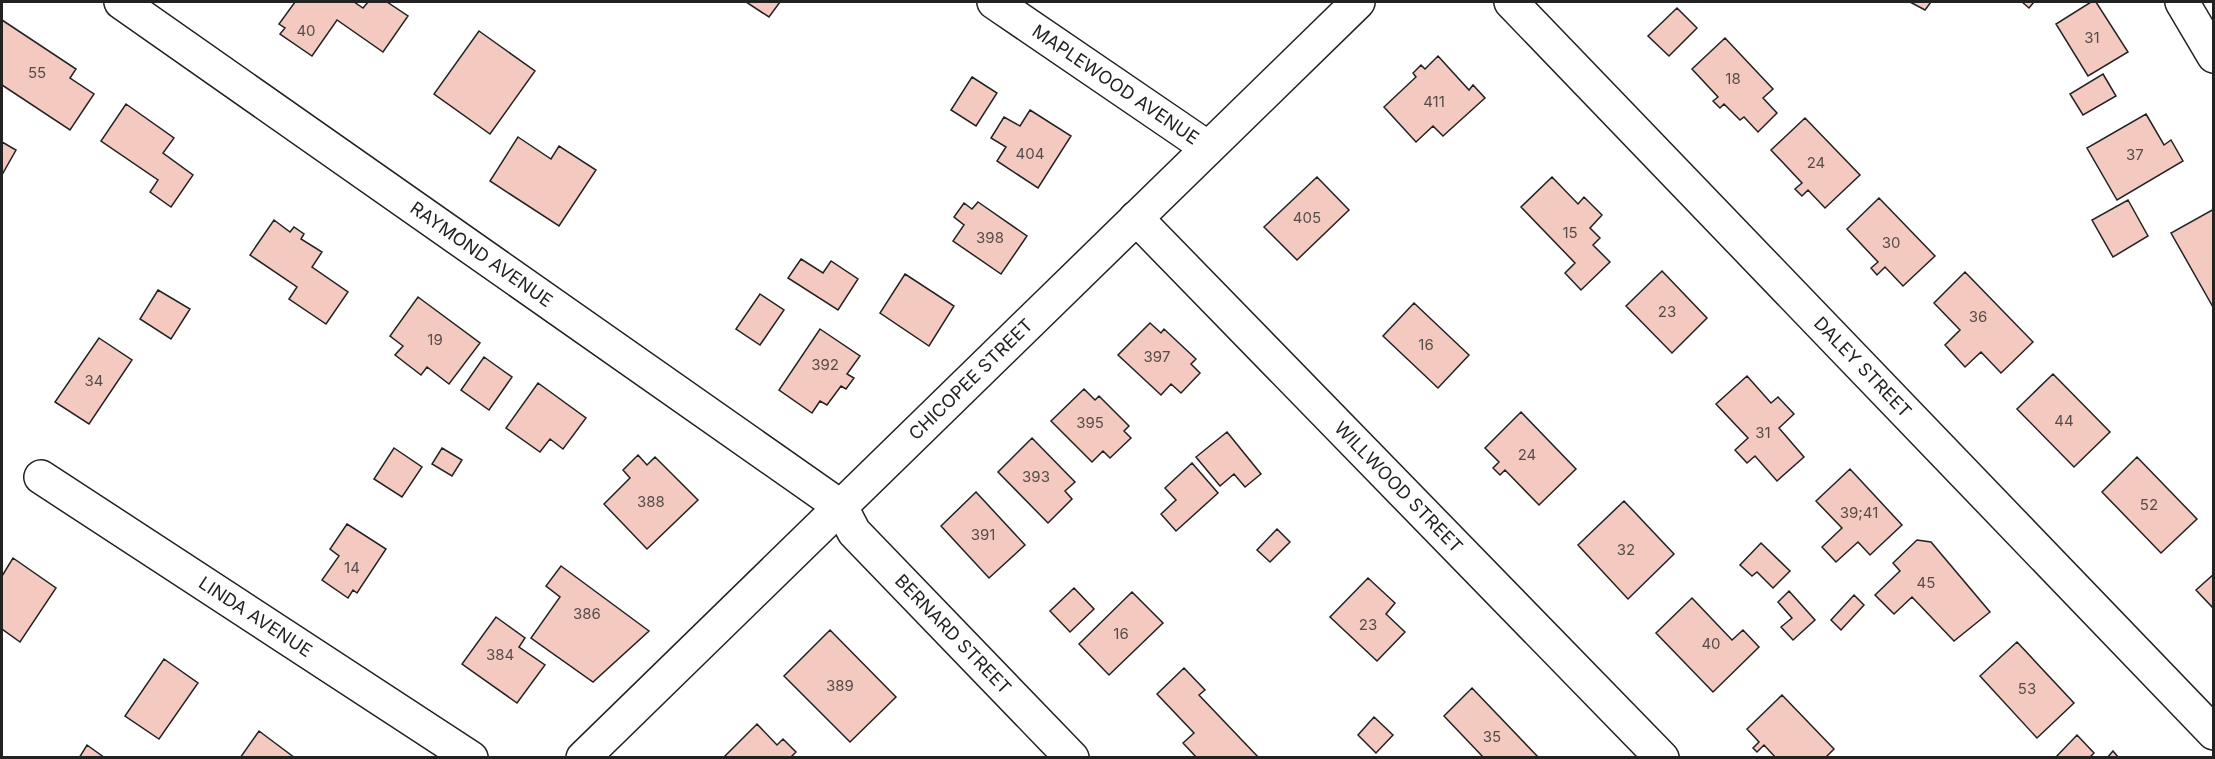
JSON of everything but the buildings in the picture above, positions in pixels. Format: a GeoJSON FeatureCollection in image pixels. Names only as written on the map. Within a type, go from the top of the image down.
{"type":"FeatureCollection","features":[{"type":"Feature","properties":{"kind":"street","name":"RAYMOND AVENUE"},"geometry":{"type":"LineString","coordinates":[[120,2],[841,507]]}},
{"type":"Feature","properties":{"kind":"street","name":"MAPLEWOOD AVENUE"},"geometry":{"type":"LineString","coordinates":[[994,2],[1208,148]]}},
{"type":"Feature","properties":{"kind":"street","name":"CHICOPEE STREET"},"geometry":{"type":"LineString","coordinates":[[582,758],[1358,2]]}},
{"type":"Feature","properties":{"kind":"street","name":"DALEY STREET"},"geometry":{"type":"LineString","coordinates":[[1511,2],[2214,733]]}},
{"type":"Feature","properties":{"kind":"street"},"geometry":{"type":"LineString","coordinates":[[2182,2],[2214,56]]}},
{"type":"Feature","properties":{"kind":"street","name":"WILLWOOD STREET"},"geometry":{"type":"LineString","coordinates":[[1136,218],[1662,758]]}},
{"type":"Feature","properties":{"kind":"street","name":"LINDA AVENUE"},"geometry":{"type":"LineString","coordinates":[[41,477],[471,758]]}},
{"type":"Feature","properties":{"kind":"street","name":"BERNARD STREET"},"geometry":{"type":"LineString","coordinates":[[841,507],[854,532],[1072,758]]}}]}
